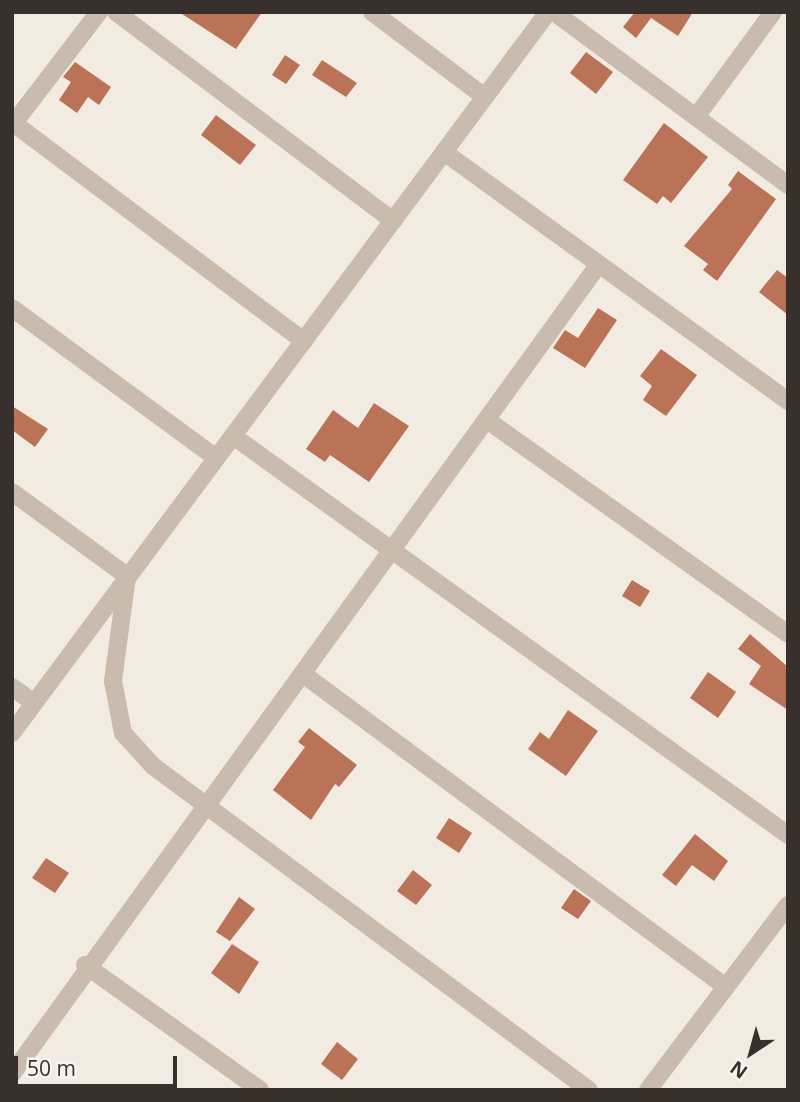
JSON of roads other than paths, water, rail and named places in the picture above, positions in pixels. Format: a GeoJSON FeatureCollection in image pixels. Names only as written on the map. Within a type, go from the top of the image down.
{"type":"FeatureCollection","features":[{"type":"Feature","properties":{"kind":"street"},"geometry":{"type":"LineString","coordinates":[[99,12],[13,123],[304,341]]}},
{"type":"Feature","properties":{"kind":"street"},"geometry":{"type":"LineString","coordinates":[[116,12],[393,221]]}},
{"type":"Feature","properties":{"kind":"street"},"geometry":{"type":"LineString","coordinates":[[372,12],[485,97]]}},
{"type":"Feature","properties":{"kind":"street"},"geometry":{"type":"LineString","coordinates":[[12,733],[548,12]]}},
{"type":"Feature","properties":{"kind":"street"},"geometry":{"type":"LineString","coordinates":[[554,12],[788,185]]}},
{"type":"Feature","properties":{"kind":"street"},"geometry":{"type":"LineString","coordinates":[[696,117],[773,12]]}},
{"type":"Feature","properties":{"kind":"street"},"geometry":{"type":"LineString","coordinates":[[444,152],[788,401]]}},
{"type":"Feature","properties":{"kind":"street"},"geometry":{"type":"LineString","coordinates":[[12,1074],[599,264]]}},
{"type":"Feature","properties":{"kind":"street"},"geometry":{"type":"LineString","coordinates":[[12,308],[216,458]]}},
{"type":"Feature","properties":{"kind":"street"},"geometry":{"type":"LineString","coordinates":[[487,420],[788,634]]}},
{"type":"Feature","properties":{"kind":"street"},"geometry":{"type":"LineString","coordinates":[[233,436],[788,835]]}},
{"type":"Feature","properties":{"kind":"street"},"geometry":{"type":"LineString","coordinates":[[12,492],[127,576]]}},
{"type":"Feature","properties":{"kind":"street"},"geometry":{"type":"LineString","coordinates":[[127,576],[113,681],[123,733],[153,766],[589,1090]]}},
{"type":"Feature","properties":{"kind":"street"},"geometry":{"type":"LineString","coordinates":[[303,674],[726,987]]}},
{"type":"Feature","properties":{"kind":"street"},"geometry":{"type":"LineString","coordinates":[[12,687],[34,703]]}},
{"type":"Feature","properties":{"kind":"street"},"geometry":{"type":"LineString","coordinates":[[648,1090],[788,905]]}},
{"type":"Feature","properties":{"kind":"street"},"geometry":{"type":"LineString","coordinates":[[88,967],[260,1090]]}}]}
